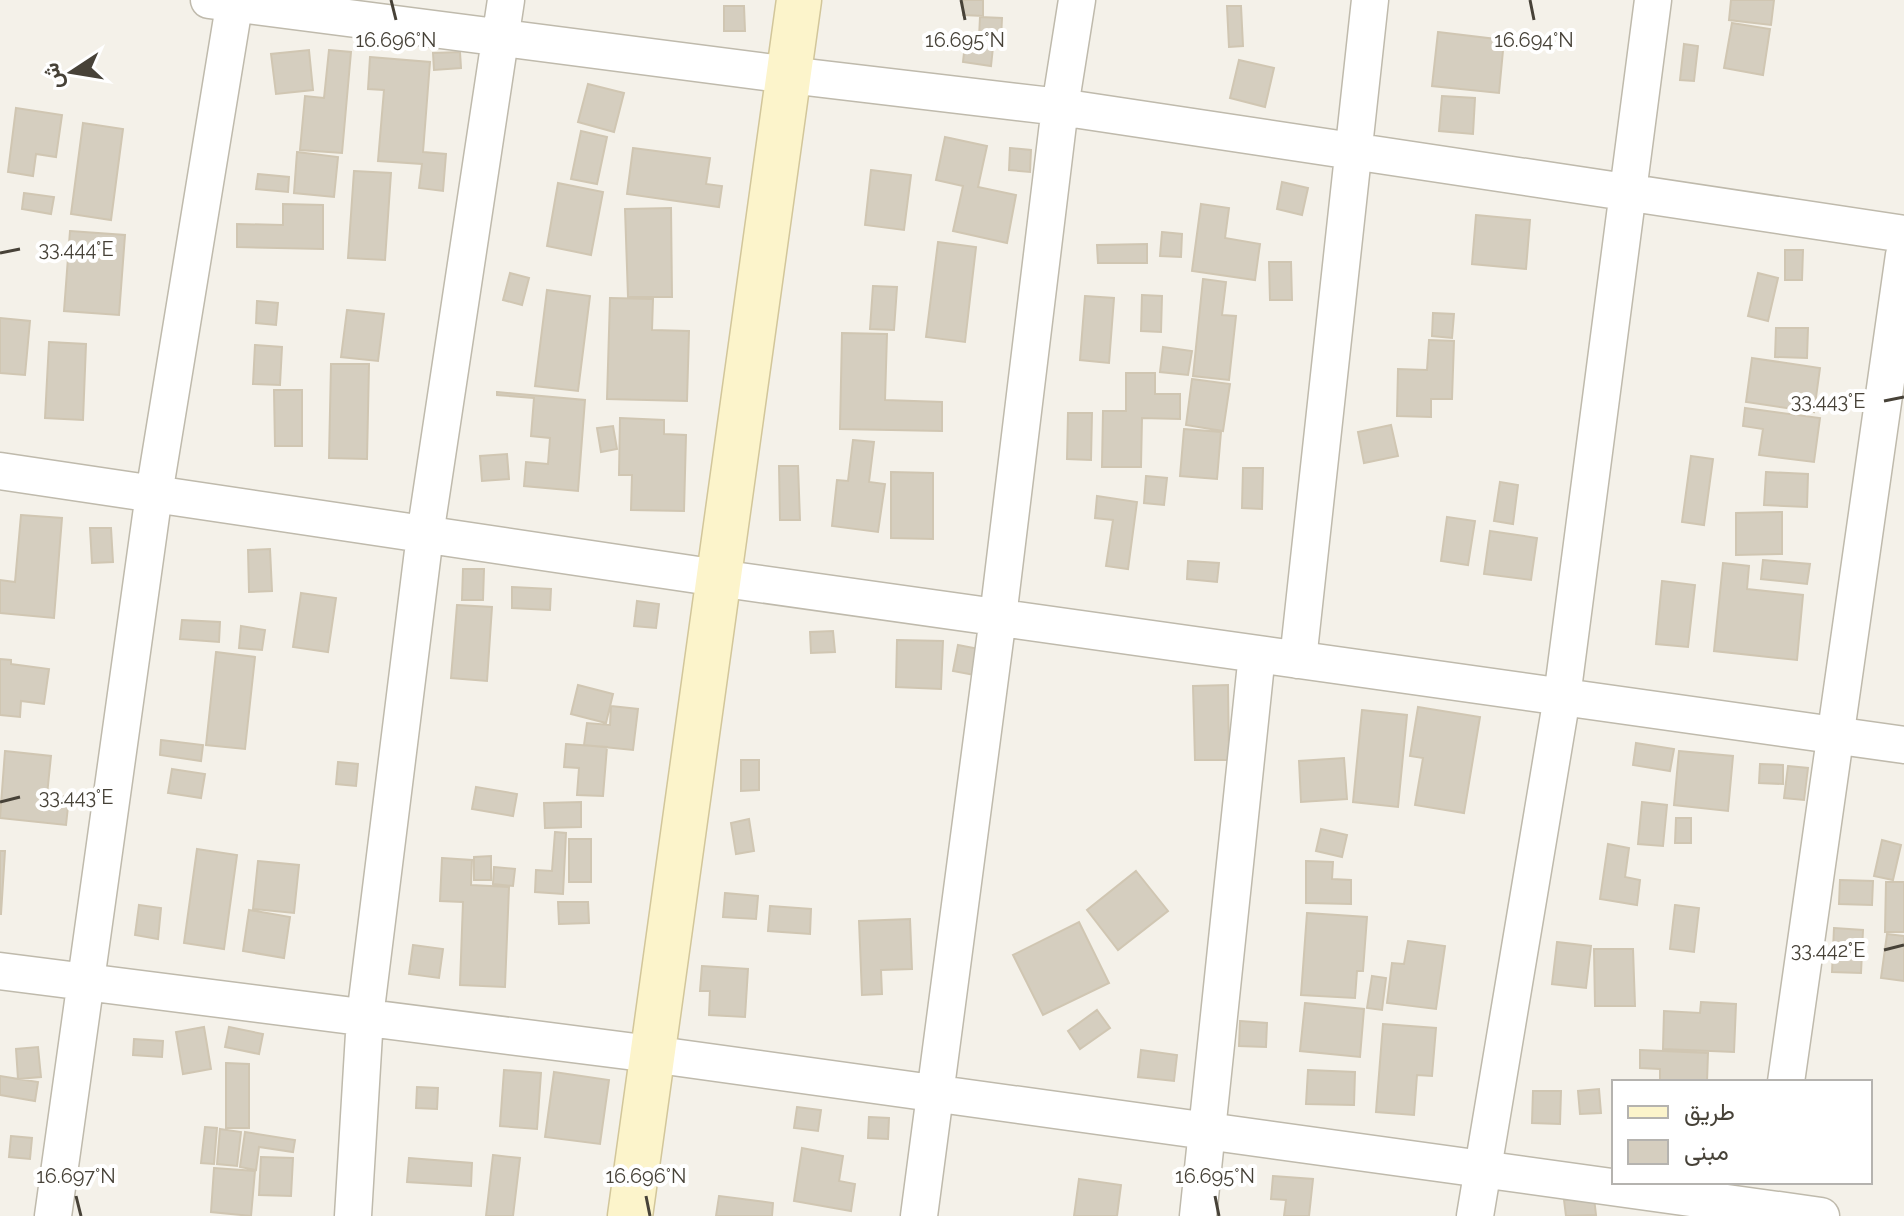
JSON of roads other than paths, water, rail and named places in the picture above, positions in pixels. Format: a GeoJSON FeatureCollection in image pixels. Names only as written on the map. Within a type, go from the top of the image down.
{"type":"FeatureCollection","features":[{"type":"Feature","properties":{"kind":"street"},"geometry":{"type":"LineString","coordinates":[[353,1216],[365,1017],[425,535],[506,0]]}},
{"type":"Feature","properties":{"kind":"street"},"geometry":{"type":"LineString","coordinates":[[630,1216],[799,0]]}},
{"type":"Feature","properties":{"kind":"street"},"geometry":{"type":"LineString","coordinates":[[919,1216],[998,617],[1060,107],[1077,0]]}},
{"type":"Feature","properties":{"kind":"street"},"geometry":{"type":"LineString","coordinates":[[1298,660],[1370,0]]}},
{"type":"Feature","properties":{"kind":"street"},"geometry":{"type":"LineString","coordinates":[[1475,1216],[1562,697],[1653,0]]}},
{"type":"Feature","properties":{"kind":"street"},"geometry":{"type":"LineString","coordinates":[[53,1216],[226,1],[789,75],[1060,107],[1904,234]]}},
{"type":"Feature","properties":{"kind":"street"},"geometry":{"type":"LineString","coordinates":[[1786,1080],[1904,255]]}},
{"type":"Feature","properties":{"kind":"street"},"geometry":{"type":"LineString","coordinates":[[0,471],[718,578],[1904,745]]}},
{"type":"Feature","properties":{"kind":"street"},"geometry":{"type":"LineString","coordinates":[[1198,1216],[1257,654]]}},
{"type":"Feature","properties":{"kind":"street"},"geometry":{"type":"LineString","coordinates":[[0,971],[651,1054],[1482,1169],[1612,1184]]}},
{"type":"Feature","properties":{"kind":"street"},"geometry":{"type":"LineString","coordinates":[[1612,1184],[1769,1202],[1821,1216]]}}]}
